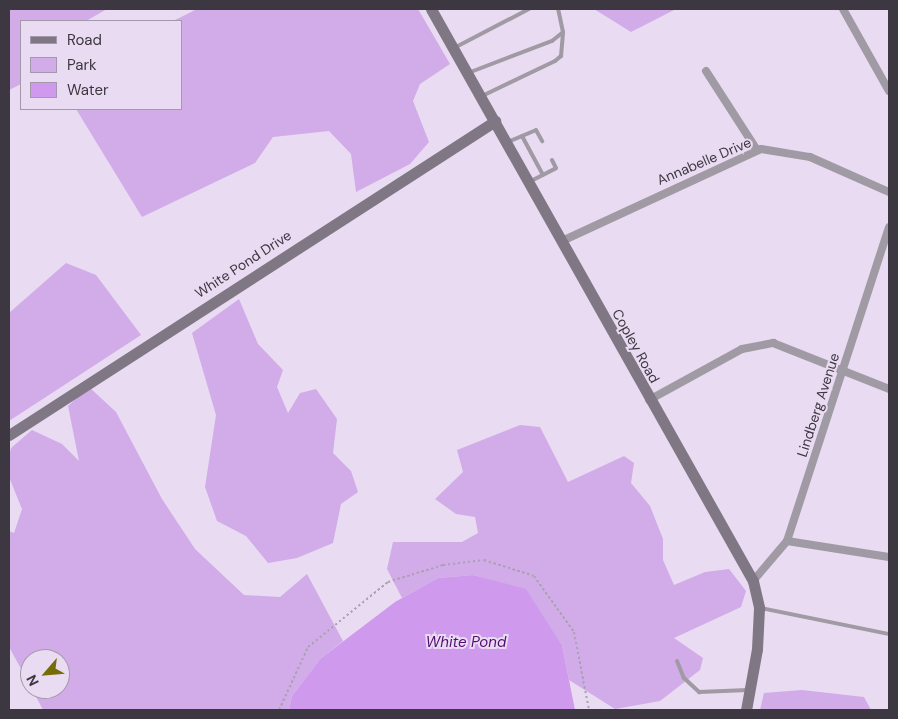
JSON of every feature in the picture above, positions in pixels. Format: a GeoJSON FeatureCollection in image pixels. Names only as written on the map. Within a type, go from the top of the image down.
{"type":"FeatureCollection","features":[{"type":"Feature","properties":{"kind":"main road","name":"Copley Road"},"geometry":{"type":"LineString","coordinates":[[432,9],[649,400],[753,581],[759,608],[746,710]]}},
{"type":"Feature","properties":{"kind":"main road","name":"White Pond Drive"},"geometry":{"type":"LineString","coordinates":[[9,435],[495,121]]}},
{"type":"Feature","properties":{"kind":"street"},"geometry":{"type":"LineString","coordinates":[[843,9],[889,91]]}},
{"type":"Feature","properties":{"kind":"street"},"geometry":{"type":"LineString","coordinates":[[706,71],[757,150]]}},
{"type":"Feature","properties":{"kind":"street","name":"Annabelle Drive"},"geometry":{"type":"LineString","coordinates":[[562,241],[757,150],[777,149],[810,157],[889,192]]}},
{"type":"Feature","properties":{"kind":"street","name":"Lindberg Avenue"},"geometry":{"type":"LineString","coordinates":[[753,581],[787,540],[889,227]]}},
{"type":"Feature","properties":{"kind":"street"},"geometry":{"type":"LineString","coordinates":[[649,400],[742,349],[759,344],[787,346],[889,389]]}},
{"type":"Feature","properties":{"kind":"street"},"geometry":{"type":"LineString","coordinates":[[787,540],[889,557]]}},
{"type":"Feature","properties":{"kind":"lane"},"geometry":{"type":"LineString","coordinates":[[454,48],[529,9]]}},
{"type":"Feature","properties":{"kind":"lane"},"geometry":{"type":"LineString","coordinates":[[481,96],[555,61],[561,56],[562,32],[558,9]]}},
{"type":"Feature","properties":{"kind":"lane"},"geometry":{"type":"LineString","coordinates":[[468,73],[494,61],[506,61],[562,32]]}},
{"type":"Feature","properties":{"kind":"lane"},"geometry":{"type":"LineString","coordinates":[[508,143],[536,130],[542,141]]}},
{"type":"Feature","properties":{"kind":"lane"},"geometry":{"type":"LineString","coordinates":[[522,136],[543,175]]}},
{"type":"Feature","properties":{"kind":"lane"},"geometry":{"type":"LineString","coordinates":[[529,182],[556,168],[552,160]]}},
{"type":"Feature","properties":{"kind":"lane"},"geometry":{"type":"LineString","coordinates":[[759,608],[889,634]]}},
{"type":"Feature","properties":{"kind":"lane"},"geometry":{"type":"LineString","coordinates":[[677,661],[684,678],[699,692],[750,690]]}},
{"type":"Feature","properties":{"kind":"path"},"geometry":{"type":"LineString","coordinates":[[279,710],[308,647],[388,582],[443,565],[484,560],[534,576],[574,632],[589,710]]}},
{"type":"Feature","properties":{"kind":"green space"},"geometry":{"type":"Polygon","coordinates":[[[9,9],[107,9],[88,20],[20,20],[20,84],[9,90],[9,9]]]}},
{"type":"Feature","properties":{"kind":"green space"},"geometry":{"type":"Polygon","coordinates":[[[197,9],[418,9],[450,64],[420,84],[413,101],[429,142],[410,164],[356,192],[351,154],[329,131],[273,137],[255,163],[142,217],[77,110],[182,110],[182,20],[175,20],[197,9]]]}},
{"type":"Feature","properties":{"kind":"green space"},"geometry":{"type":"Polygon","coordinates":[[[594,9],[676,9],[631,32],[594,9]]]}},
{"type":"Feature","properties":{"kind":"green space"},"geometry":{"type":"Polygon","coordinates":[[[66,263],[96,275],[141,335],[9,421],[9,313],[66,263]]]}},
{"type":"Feature","properties":{"kind":"green space"},"geometry":{"type":"Polygon","coordinates":[[[239,299],[258,344],[283,370],[277,387],[288,413],[300,393],[316,389],[337,419],[333,453],[351,471],[358,492],[341,504],[333,543],[297,558],[268,563],[246,536],[217,521],[205,487],[216,415],[192,333],[239,299]]]}},
{"type":"Feature","properties":{"kind":"green space"},"geometry":{"type":"Polygon","coordinates":[[[89,387],[116,412],[162,499],[195,549],[244,595],[280,597],[307,574],[343,641],[320,659],[292,696],[289,710],[43,710],[37,699],[70,699],[70,649],[20,649],[20,667],[9,647],[9,531],[14,533],[22,509],[9,477],[9,456],[11,448],[32,430],[62,444],[79,461],[68,406],[89,387]]]}},
{"type":"Feature","properties":{"kind":"green space"},"geometry":{"type":"Polygon","coordinates":[[[520,425],[540,427],[568,482],[624,456],[634,463],[631,483],[650,506],[663,539],[663,560],[674,585],[705,572],[729,569],[746,591],[741,607],[674,638],[703,658],[700,670],[660,701],[615,709],[569,680],[562,645],[526,590],[473,575],[438,578],[402,598],[387,569],[393,542],[462,542],[478,533],[475,517],[456,514],[435,499],[463,472],[457,450],[520,425]]]}},
{"type":"Feature","properties":{"kind":"green space"},"geometry":{"type":"Polygon","coordinates":[[[802,690],[864,697],[871,710],[760,710],[764,693],[802,690]]]}},
{"type":"Feature","properties":{"kind":"water","name":"White Pond"},"geometry":{"type":"Polygon","coordinates":[[[473,575],[526,589],[562,645],[575,710],[289,710],[292,696],[320,659],[395,602],[438,578],[473,575]]]}}]}
